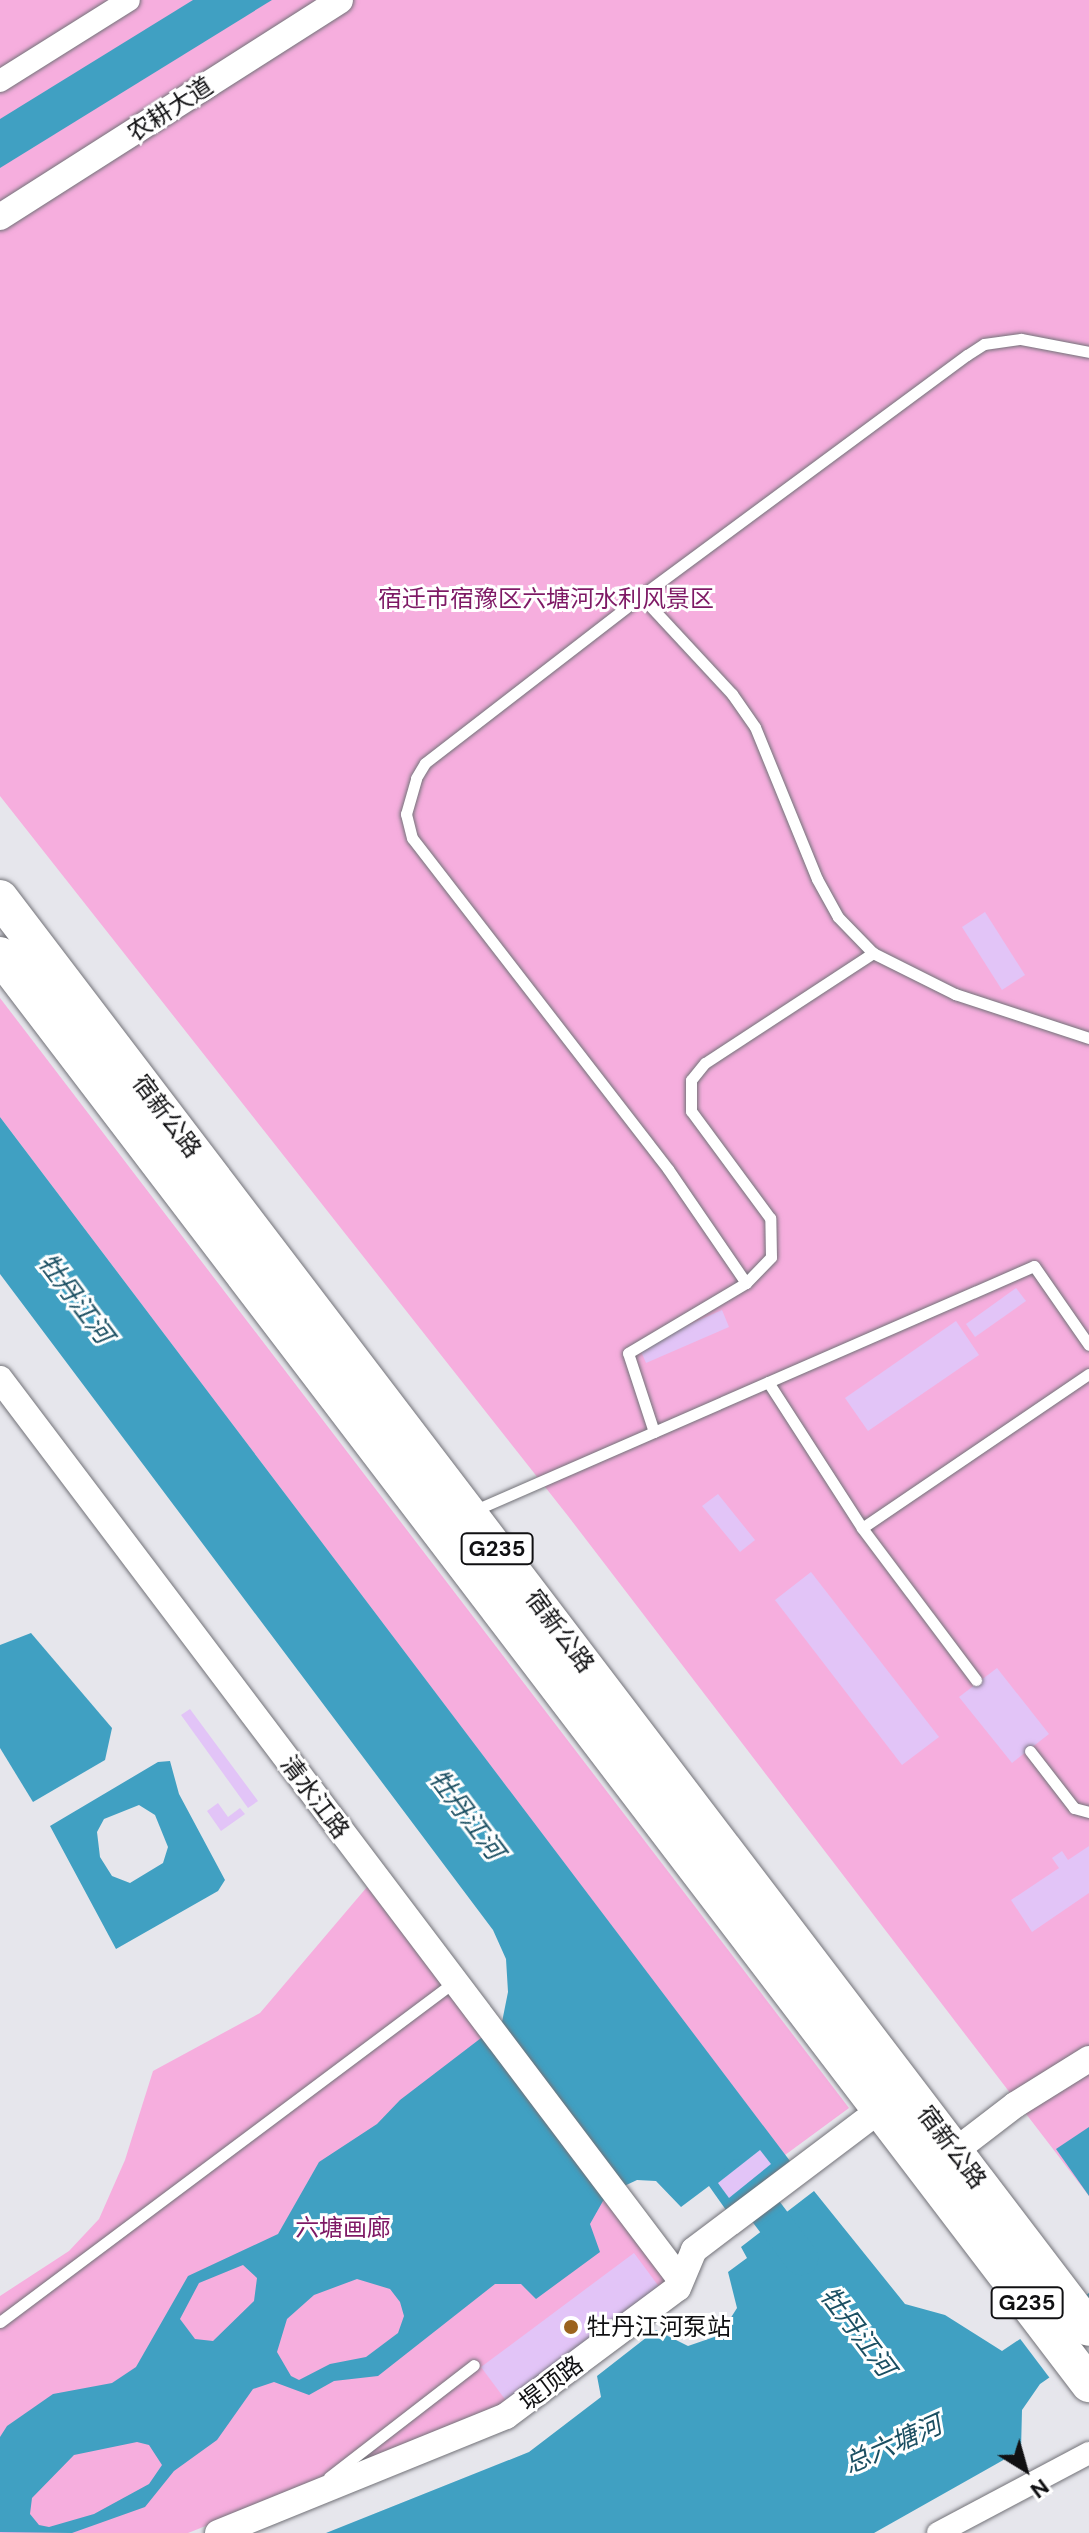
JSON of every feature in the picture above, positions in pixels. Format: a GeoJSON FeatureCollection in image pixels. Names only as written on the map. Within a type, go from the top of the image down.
{"type":"FeatureCollection","features":[{"type":"Feature","properties":{"kind":"highway","name":"宿新公路"},"geometry":{"type":"LineString","coordinates":[[0,898],[455,1524],[979,2212],[1089,2384]]}},
{"type":"Feature","properties":{"kind":"highway","name":"宿新公路"},"geometry":{"type":"LineString","coordinates":[[0,955],[955,2151],[979,2212],[1089,2328]]}},
{"type":"Feature","properties":{"kind":"street"},"geometry":{"type":"LineString","coordinates":[[0,81],[129,0]]}},
{"type":"Feature","properties":{"kind":"street","name":"农耕大道"},"geometry":{"type":"LineString","coordinates":[[0,217],[340,0]]}},
{"type":"Feature","properties":{"kind":"street","name":"清水江路"},"geometry":{"type":"LineString","coordinates":[[0,1379],[680,2279]]}},
{"type":"Feature","properties":{"kind":"street"},"geometry":{"type":"LineString","coordinates":[[955,2151],[1051,2082],[1089,2059]]}},
{"type":"Feature","properties":{"kind":"street","name":"堤顶路"},"geometry":{"type":"LineString","coordinates":[[218,2533],[506,2416],[678,2288],[680,2279],[702,2244],[865,2121]]}},
{"type":"Feature","properties":{"kind":"street"},"geometry":{"type":"LineString","coordinates":[[938,2533],[1089,2453]]}},
{"type":"Feature","properties":{"kind":"lane"},"geometry":{"type":"LineString","coordinates":[[746,1283],[668,1169],[429,862],[408,825],[409,797],[425,763],[641,596],[984,344],[1021,339],[1089,352]]}},
{"type":"Feature","properties":{"kind":"lane"},"geometry":{"type":"LineString","coordinates":[[641,596],[732,694],[755,727],[817,879],[838,917],[873,953],[955,994],[1089,1038]]}},
{"type":"Feature","properties":{"kind":"lane"},"geometry":{"type":"LineString","coordinates":[[654,1432],[628,1353],[746,1283],[771,1257],[770,1218],[691,1111],[691,1080],[705,1063],[873,953]]}},
{"type":"Feature","properties":{"kind":"lane"},"geometry":{"type":"LineString","coordinates":[[455,1524],[654,1432],[1034,1266],[1089,1345]]}},
{"type":"Feature","properties":{"kind":"lane"},"geometry":{"type":"LineString","coordinates":[[862,1528],[1089,1374]]}},
{"type":"Feature","properties":{"kind":"lane"},"geometry":{"type":"LineString","coordinates":[[768,1382],[862,1528],[976,1680]]}},
{"type":"Feature","properties":{"kind":"lane"},"geometry":{"type":"LineString","coordinates":[[1030,1751],[1074,1808],[1089,1812]]}},
{"type":"Feature","properties":{"kind":"lane"},"geometry":{"type":"LineString","coordinates":[[0,2322],[454,1981]]}},
{"type":"Feature","properties":{"kind":"lane"},"geometry":{"type":"LineString","coordinates":[[291,2503],[474,2365]]}},
{"type":"Feature","properties":{"kind":"green space","name":"宿迁市宿豫区六塘河水利风景区"},"geometry":{"type":"Polygon","coordinates":[[[0,0],[1089,0],[1089,2196],[568,1516],[0,796],[0,0]]]}},
{"type":"Feature","properties":{"kind":"green space"},"geometry":{"type":"Polygon","coordinates":[[[0,998],[849,2108],[785,2155],[0,1117],[0,998]]]}},
{"type":"Feature","properties":{"kind":"green space","name":"六塘画廊"},"geometry":{"type":"Polygon","coordinates":[[[367,1887],[669,2283],[499,2410],[188,2533],[0,2533],[0,2296],[69,2251],[99,2219],[125,2160],[153,2071],[260,2013],[367,1887]]]}},
{"type":"Feature","properties":{"kind":"water"},"geometry":{"type":"Polygon","coordinates":[[[193,0],[272,0],[0,168],[0,119],[193,0]]]}},
{"type":"Feature","properties":{"kind":"water"},"geometry":{"type":"Polygon","coordinates":[[[0,1117],[790,2161],[726,2210],[709,2186],[681,2207],[656,2181],[637,2180],[620,2188],[603,2201],[590,2224],[600,2252],[536,2299],[521,2284],[495,2284],[378,2376],[334,2381],[309,2395],[274,2382],[253,2389],[217,2440],[174,2471],[145,2507],[72,2533],[0,2532],[0,2437],[7,2426],[53,2394],[112,2383],[136,2367],[188,2276],[278,2234],[319,2162],[377,2124],[400,2100],[502,2022],[508,1992],[506,1959],[493,1930],[0,1274],[0,1117]],[[243,2265],[199,2283],[180,2319],[195,2339],[213,2341],[254,2301],[257,2278],[243,2265]],[[357,2279],[314,2295],[287,2319],[277,2352],[291,2376],[299,2380],[330,2364],[366,2357],[398,2333],[404,2316],[400,2302],[390,2289],[357,2279]],[[137,2442],[74,2455],[32,2498],[30,2514],[39,2525],[49,2527],[94,2514],[149,2484],[162,2465],[149,2445],[137,2442]]]}},
{"type":"Feature","properties":{"kind":"water"},"geometry":{"type":"Polygon","coordinates":[[[31,1633],[112,1728],[105,1760],[33,1802],[0,1748],[0,1645],[31,1633]]]}},
{"type":"Feature","properties":{"kind":"water"},"geometry":{"type":"Polygon","coordinates":[[[170,1761],[179,1794],[225,1880],[218,1891],[116,1949],[50,1826],[158,1762],[170,1761]],[[139,1805],[104,1819],[97,1832],[100,1857],[112,1876],[130,1883],[163,1863],[168,1847],[155,1815],[139,1805]]]}},
{"type":"Feature","properties":{"kind":"water"},"geometry":{"type":"Polygon","coordinates":[[[1089,2127],[1089,2196],[1056,2149],[1089,2127]]]}},
{"type":"Feature","properties":{"kind":"water","name":"总六塘河"},"geometry":{"type":"Polygon","coordinates":[[[814,2191],[905,2304],[945,2315],[1002,2351],[1089,2293],[1089,2350],[1040,2384],[1022,2410],[1021,2450],[874,2533],[326,2533],[529,2452],[601,2397],[597,2376],[656,2330],[688,2346],[720,2335],[737,2308],[728,2272],[747,2258],[741,2247],[814,2191]]]}},
{"type":"Feature","properties":{"kind":"pier"},"geometry":{"type":"Polygon","coordinates":[[[1077,2296],[1089,2313],[1089,2355],[1052,2381],[1018,2336],[1077,2296]]]}},
{"type":"Feature","properties":{"kind":"building"},"geometry":{"type":"Polygon","coordinates":[[[985,912],[1025,975],[1002,990],[962,927],[985,912]]]}},
{"type":"Feature","properties":{"kind":"building"},"geometry":{"type":"Polygon","coordinates":[[[1016,1288],[1026,1301],[975,1337],[966,1324],[1016,1288]]]}},
{"type":"Feature","properties":{"kind":"building"},"geometry":{"type":"Polygon","coordinates":[[[722,1310],[729,1327],[646,1363],[639,1347],[722,1310]]]}},
{"type":"Feature","properties":{"kind":"building"},"geometry":{"type":"Polygon","coordinates":[[[956,1321],[979,1355],[868,1431],[845,1398],[956,1321]]]}},
{"type":"Feature","properties":{"kind":"building"},"geometry":{"type":"Polygon","coordinates":[[[718,1494],[755,1540],[740,1552],[702,1506],[718,1494]]]}},
{"type":"Feature","properties":{"kind":"building"},"geometry":{"type":"Polygon","coordinates":[[[811,1572],[939,1737],[902,1765],[775,1600],[811,1572]]]}},
{"type":"Feature","properties":{"kind":"building"},"geometry":{"type":"Polygon","coordinates":[[[997,1668],[1049,1734],[1012,1763],[959,1697],[997,1668]]]}},
{"type":"Feature","properties":{"kind":"building"},"geometry":{"type":"Polygon","coordinates":[[[190,1709],[258,1801],[248,1808],[181,1715],[190,1709]]]}},
{"type":"Feature","properties":{"kind":"building"},"geometry":{"type":"Polygon","coordinates":[[[218,1803],[228,1817],[240,1808],[245,1814],[221,1831],[207,1811],[218,1803]]]}},
{"type":"Feature","properties":{"kind":"building"},"geometry":{"type":"Polygon","coordinates":[[[1089,1846],[1089,1893],[1032,1932],[1011,1900],[1059,1868],[1052,1858],[1062,1851],[1068,1860],[1089,1846]]]}},
{"type":"Feature","properties":{"kind":"building"},"geometry":{"type":"Polygon","coordinates":[[[760,2150],[771,2164],[729,2198],[718,2183],[760,2150]]]}},
{"type":"Feature","properties":{"kind":"building","name":"牡丹江河泵站"},"geometry":{"type":"Polygon","coordinates":[[[634,2253],[660,2288],[507,2402],[481,2367],[634,2253]]]}},
{"type":"Feature","properties":{"kind":"waterway","name":"牡丹江河"},"geometry":{"type":"LineString","coordinates":[[739,2176],[801,2258]]}},
{"type":"Feature","properties":{"kind":"place","name":"牡丹江河泵站"},"geometry":{"type":"Point","coordinates":[571,2327]}}]}
